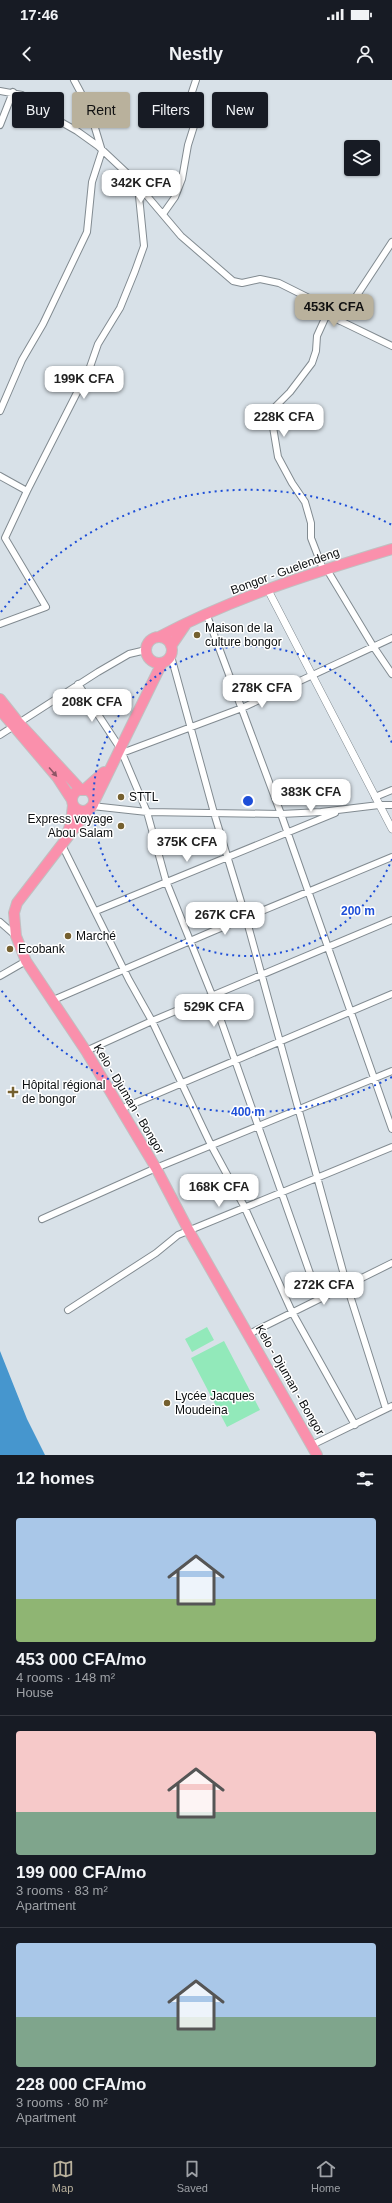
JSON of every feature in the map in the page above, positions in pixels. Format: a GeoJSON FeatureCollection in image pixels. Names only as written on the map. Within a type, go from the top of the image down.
{"type":"FeatureCollection","features":[{"type":"Feature","properties":{"kind":"highway","name":"Bongor - Guelendeng"},"geometry":{"type":"LineString","coordinates":[[158,637],[206,613],[324,569],[392,549]]}},
{"type":"Feature","properties":{"kind":"highway"},"geometry":{"type":"LineString","coordinates":[[147,654],[154,662],[162,663],[171,651],[188,621]]}},
{"type":"Feature","properties":{"kind":"highway"},"geometry":{"type":"LineString","coordinates":[[150,687],[151,673],[147,654],[148,642],[158,637],[166,639],[171,651]]}},
{"type":"Feature","properties":{"kind":"highway","name":"Kelo - Djuman - Bongor"},"geometry":{"type":"LineString","coordinates":[[82,790],[94,783],[112,763],[121,750],[162,663]]}},
{"type":"Feature","properties":{"kind":"highway"},"geometry":{"type":"LineString","coordinates":[[0,698],[16,725],[57,777],[73,802],[80,810],[92,806],[92,794],[82,790],[16,725],[0,710]]}},
{"type":"Feature","properties":{"kind":"highway","name":"Kelo - Djuman - Bongor"},"geometry":{"type":"LineString","coordinates":[[112,763],[92,806],[17,903],[14,913],[16,936],[26,961],[51,1001],[86,1051],[156,1168],[189,1231],[317,1455]]}},
{"type":"Feature","properties":{"kind":"highway"},"geometry":{"type":"LineString","coordinates":[[73,802],[74,794],[82,790]]}},
{"type":"Feature","properties":{"kind":"highway","name":"Kelo - Djuman - Bongor"},"geometry":{"type":"LineString","coordinates":[[62,845],[71,823],[73,802]]}},
{"type":"Feature","properties":{"kind":"street"},"geometry":{"type":"LineString","coordinates":[[0,412],[22,360],[43,324],[85,239],[92,182],[102,151],[92,115],[83,94],[74,80]]}},
{"type":"Feature","properties":{"kind":"street"},"geometry":{"type":"LineString","coordinates":[[163,214],[175,197],[182,179],[188,145],[194,126],[189,101],[196,80]]}},
{"type":"Feature","properties":{"kind":"street"},"geometry":{"type":"LineString","coordinates":[[0,91],[13,92]]}},
{"type":"Feature","properties":{"kind":"street"},"geometry":{"type":"LineString","coordinates":[[0,125],[12,95]]}},
{"type":"Feature","properties":{"kind":"street"},"geometry":{"type":"LineString","coordinates":[[64,124],[77,131],[131,177],[181,236],[233,281],[242,283],[260,279],[279,283],[304,295],[319,309],[340,321],[392,346]]}},
{"type":"Feature","properties":{"kind":"street"},"geometry":{"type":"LineString","coordinates":[[0,624],[46,607],[5,538],[27,491],[75,399],[90,367],[98,344],[120,308],[140,258],[144,243],[140,218],[138,186]]}},
{"type":"Feature","properties":{"kind":"street"},"geometry":{"type":"LineString","coordinates":[[340,321],[392,242]]}},
{"type":"Feature","properties":{"kind":"street"},"geometry":{"type":"LineString","coordinates":[[328,314],[317,336],[316,351],[312,363],[290,392],[271,411],[278,457],[292,484],[306,502],[311,538],[324,569],[392,674]]}},
{"type":"Feature","properties":{"kind":"street"},"geometry":{"type":"LineString","coordinates":[[0,476],[27,491]]}},
{"type":"Feature","properties":{"kind":"street"},"geometry":{"type":"LineString","coordinates":[[268,590],[392,829]]}},
{"type":"Feature","properties":{"kind":"street"},"geometry":{"type":"LineString","coordinates":[[206,613],[281,814],[286,833],[392,1129]]}},
{"type":"Feature","properties":{"kind":"street"},"geometry":{"type":"LineString","coordinates":[[121,750],[191,729],[242,708],[392,638]]}},
{"type":"Feature","properties":{"kind":"street"},"geometry":{"type":"LineString","coordinates":[[171,651],[214,813],[246,918],[316,1178],[347,1286],[389,1407],[312,1445]]}},
{"type":"Feature","properties":{"kind":"street"},"geometry":{"type":"LineString","coordinates":[[0,735],[78,684],[129,654],[147,654]]}},
{"type":"Feature","properties":{"kind":"street"},"geometry":{"type":"LineString","coordinates":[[78,684],[121,750],[147,812],[166,881],[212,995],[318,1299]]}},
{"type":"Feature","properties":{"kind":"street"},"geometry":{"type":"LineString","coordinates":[[375,797],[392,790]]}},
{"type":"Feature","properties":{"kind":"street"},"geometry":{"type":"LineString","coordinates":[[92,806],[147,812],[281,814],[392,805]]}},
{"type":"Feature","properties":{"kind":"street"},"geometry":{"type":"LineString","coordinates":[[96,911],[343,809]]}},
{"type":"Feature","properties":{"kind":"street"},"geometry":{"type":"LineString","coordinates":[[62,845],[124,969],[152,1021],[211,1145],[244,1206],[292,1312],[355,1425]]}},
{"type":"Feature","properties":{"kind":"street"},"geometry":{"type":"LineString","coordinates":[[51,1001],[191,940],[392,858]]}},
{"type":"Feature","properties":{"kind":"street"},"geometry":{"type":"LineString","coordinates":[[86,1051],[212,995],[328,948],[392,920]]}},
{"type":"Feature","properties":{"kind":"street"},"geometry":{"type":"LineString","coordinates":[[0,922],[16,936]]}},
{"type":"Feature","properties":{"kind":"street"},"geometry":{"type":"LineString","coordinates":[[0,976],[26,961]]}},
{"type":"Feature","properties":{"kind":"street"},"geometry":{"type":"LineString","coordinates":[[121,1109],[182,1085],[392,994]]}},
{"type":"Feature","properties":{"kind":"street"},"geometry":{"type":"LineString","coordinates":[[42,1219],[156,1168],[298,1111],[392,1071]]}},
{"type":"Feature","properties":{"kind":"street"},"geometry":{"type":"LineString","coordinates":[[68,1310],[156,1253],[178,1235],[244,1206],[280,1193],[392,1147]]}},
{"type":"Feature","properties":{"kind":"street"},"geometry":{"type":"LineString","coordinates":[[249,1334],[392,1263]]}},
{"type":"Feature","properties":{"kind":"green space"},"geometry":{"type":"Polygon","coordinates":[[[207,1327],[214,1340],[192,1352],[185,1339],[207,1327]]]}},
{"type":"Feature","properties":{"kind":"green space"},"geometry":{"type":"Polygon","coordinates":[[[224,1341],[260,1410],[227,1427],[191,1358],[224,1341]]]}},
{"type":"Feature","properties":{"kind":"water"},"geometry":{"type":"Polygon","coordinates":[[[0,1351],[27,1419],[45,1455],[0,1455],[0,1351]]]}},
{"type":"Feature","properties":{"kind":"place","name":"Maison de la culture bongor"},"geometry":{"type":"Point","coordinates":[197,635]}},
{"type":"Feature","properties":{"kind":"place","name":"STTL"},"geometry":{"type":"Point","coordinates":[121,797]}},
{"type":"Feature","properties":{"kind":"place","name":"Express voyage Abou Salam"},"geometry":{"type":"Point","coordinates":[121,826]}},
{"type":"Feature","properties":{"kind":"place","name":"Marché"},"geometry":{"type":"Point","coordinates":[68,936]}},
{"type":"Feature","properties":{"kind":"place","name":"Ecobank"},"geometry":{"type":"Point","coordinates":[10,949]}},
{"type":"Feature","properties":{"kind":"place","name":"Hôpital régional de bongor"},"geometry":{"type":"Point","coordinates":[13,1092]}},
{"type":"Feature","properties":{"kind":"place","name":"Lycée Jacques Moudeina"},"geometry":{"type":"Point","coordinates":[167,1403]}}]}
